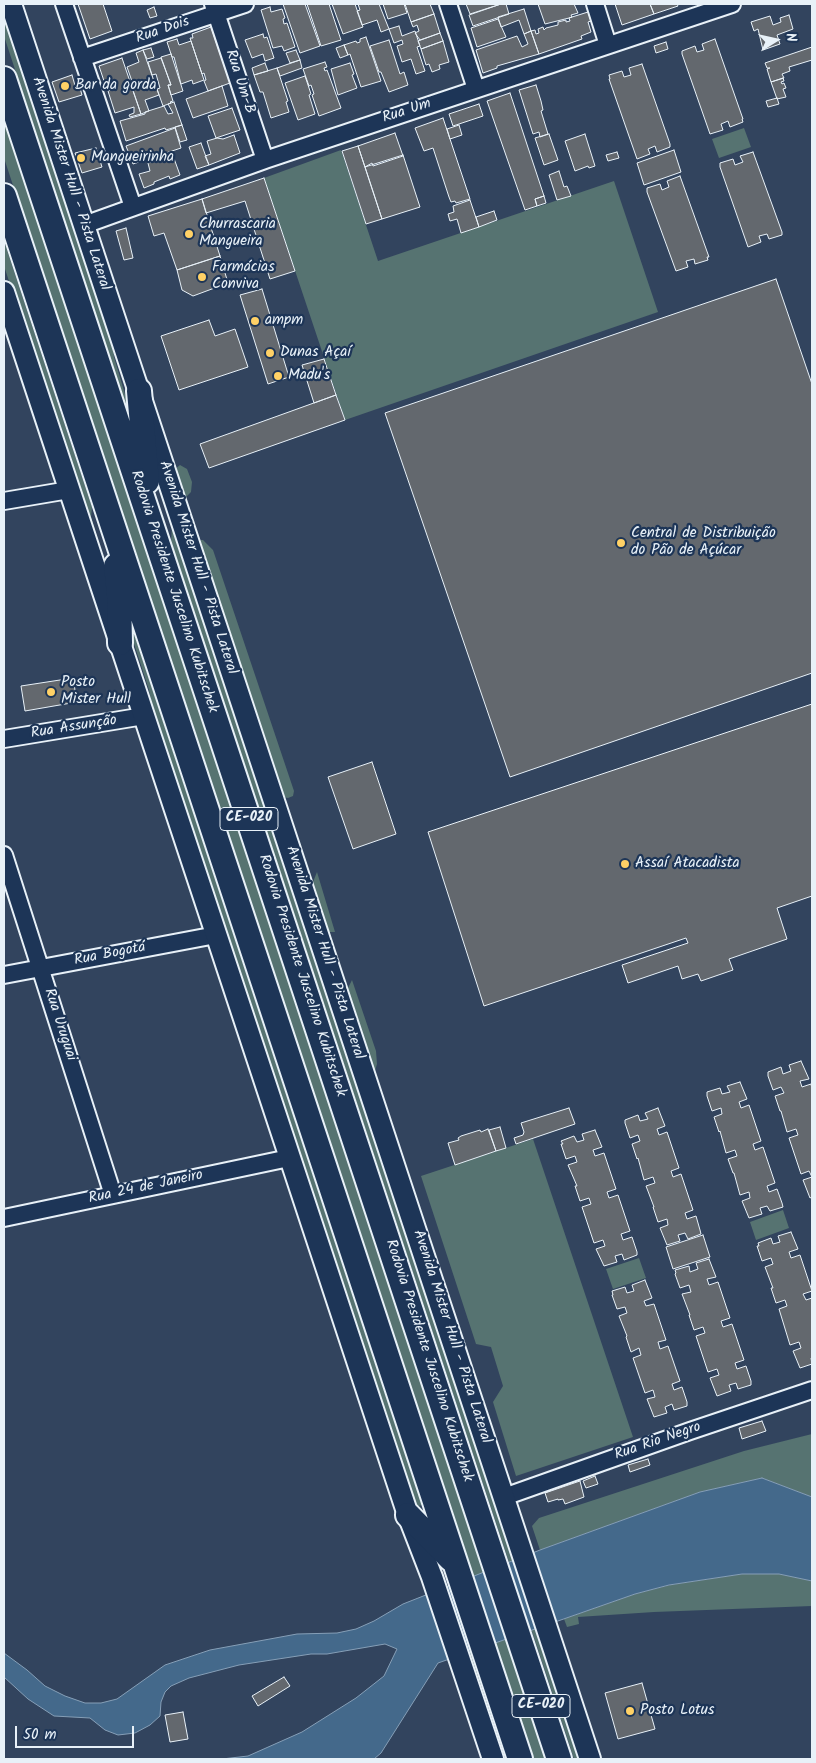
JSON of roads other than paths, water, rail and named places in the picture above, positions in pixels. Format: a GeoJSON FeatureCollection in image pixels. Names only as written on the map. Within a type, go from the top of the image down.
{"type":"FeatureCollection","features":[{"type":"Feature","properties":{"kind":"highway","name":"Rodovia Presidente Juscelino Kubitschek"},"geometry":{"type":"LineString","coordinates":[[4,79],[559,1759]]}},
{"type":"Feature","properties":{"kind":"highway","name":"CE-020"},"geometry":{"type":"LineString","coordinates":[[4,196],[520,1759]]}},
{"type":"Feature","properties":{"kind":"highway"},"geometry":{"type":"LineString","coordinates":[[139,392],[150,522]]}},
{"type":"Feature","properties":{"kind":"highway"},"geometry":{"type":"LineString","coordinates":[[110,520],[119,596],[120,642]]}},
{"type":"Feature","properties":{"kind":"highway"},"geometry":{"type":"LineString","coordinates":[[408,1515],[456,1564]]}},
{"type":"Feature","properties":{"kind":"main road","name":"Avenida Mister Hull - Pista Lateral"},"geometry":{"type":"LineString","coordinates":[[11,4],[590,1759]]}},
{"type":"Feature","properties":{"kind":"main road"},"geometry":{"type":"LineString","coordinates":[[4,292],[289,1158],[408,1515],[432,1578],[493,1759]]}},
{"type":"Feature","properties":{"kind":"street"},"geometry":{"type":"LineString","coordinates":[[64,4],[133,207]]}},
{"type":"Feature","properties":{"kind":"street","name":"Rua Dois"},"geometry":{"type":"LineString","coordinates":[[82,58],[215,8],[245,4]]}},
{"type":"Feature","properties":{"kind":"street"},"geometry":{"type":"LineString","coordinates":[[448,4],[476,89]]}},
{"type":"Feature","properties":{"kind":"street"},"geometry":{"type":"LineString","coordinates":[[595,4],[608,45]]}},
{"type":"Feature","properties":{"kind":"street","name":"Rua Um"},"geometry":{"type":"LineString","coordinates":[[84,225],[265,160],[732,4]]}},
{"type":"Feature","properties":{"kind":"street","name":"Rua Um-B"},"geometry":{"type":"LineString","coordinates":[[215,8],[265,160]]}},
{"type":"Feature","properties":{"kind":"street"},"geometry":{"type":"LineString","coordinates":[[4,501],[69,490]]}},
{"type":"Feature","properties":{"kind":"street","name":"Rua Assunção"},"geometry":{"type":"LineString","coordinates":[[4,739],[144,716]]}},
{"type":"Feature","properties":{"kind":"street","name":"Rua Uruguai"},"geometry":{"type":"LineString","coordinates":[[4,856],[113,1195]]}},
{"type":"Feature","properties":{"kind":"street","name":"Rua Bogotá"},"geometry":{"type":"LineString","coordinates":[[4,975],[216,935]]}},
{"type":"Feature","properties":{"kind":"street","name":"Rua 24 de Janeiro"},"geometry":{"type":"LineString","coordinates":[[4,1218],[289,1158]]}},
{"type":"Feature","properties":{"kind":"street","name":"Rua Rio Negro"},"geometry":{"type":"LineString","coordinates":[[504,1497],[812,1390]]}},
{"type":"Feature","properties":{"kind":"water"},"geometry":{"type":"Polygon","coordinates":[[[762,1478],[812,1497],[812,1581],[779,1574],[742,1574],[669,1585],[635,1594],[438,1663],[381,1753],[374,1759],[222,1759],[248,1756],[302,1732],[356,1698],[384,1676],[397,1649],[385,1644],[327,1654],[311,1654],[239,1665],[189,1678],[171,1686],[165,1692],[161,1702],[160,1716],[150,1725],[135,1733],[118,1735],[105,1730],[90,1718],[54,1716],[28,1699],[4,1677],[4,1653],[45,1686],[65,1696],[85,1703],[101,1703],[117,1699],[165,1665],[210,1650],[297,1634],[337,1633],[356,1629],[403,1604],[540,1550],[700,1492],[762,1478]]]}},
{"type":"Feature","properties":{"kind":"place","name":"Bar da gorda"},"geometry":{"type":"Point","coordinates":[65,86]}},
{"type":"Feature","properties":{"kind":"place","name":"Mangueirinha"},"geometry":{"type":"Point","coordinates":[81,158]}},
{"type":"Feature","properties":{"kind":"place","name":"Churrascaria Mangueira"},"geometry":{"type":"Point","coordinates":[189,234]}},
{"type":"Feature","properties":{"kind":"place","name":"Farmácias Conviva"},"geometry":{"type":"Point","coordinates":[202,277]}},
{"type":"Feature","properties":{"kind":"place","name":"ampm"},"geometry":{"type":"Point","coordinates":[255,321]}},
{"type":"Feature","properties":{"kind":"place","name":"Dunas Açaí"},"geometry":{"type":"Point","coordinates":[270,353]}},
{"type":"Feature","properties":{"kind":"place","name":"Madu's"},"geometry":{"type":"Point","coordinates":[278,376]}},
{"type":"Feature","properties":{"kind":"place","name":"Central de Distribuição do Pão de Açúcar"},"geometry":{"type":"Point","coordinates":[621,543]}},
{"type":"Feature","properties":{"kind":"place","name":"Posto Mister Hull"},"geometry":{"type":"Point","coordinates":[51,692]}},
{"type":"Feature","properties":{"kind":"place","name":"Assaí Atacadista"},"geometry":{"type":"Point","coordinates":[625,864]}},
{"type":"Feature","properties":{"kind":"place","name":"Posto Lotus"},"geometry":{"type":"Point","coordinates":[630,1711]}}]}
